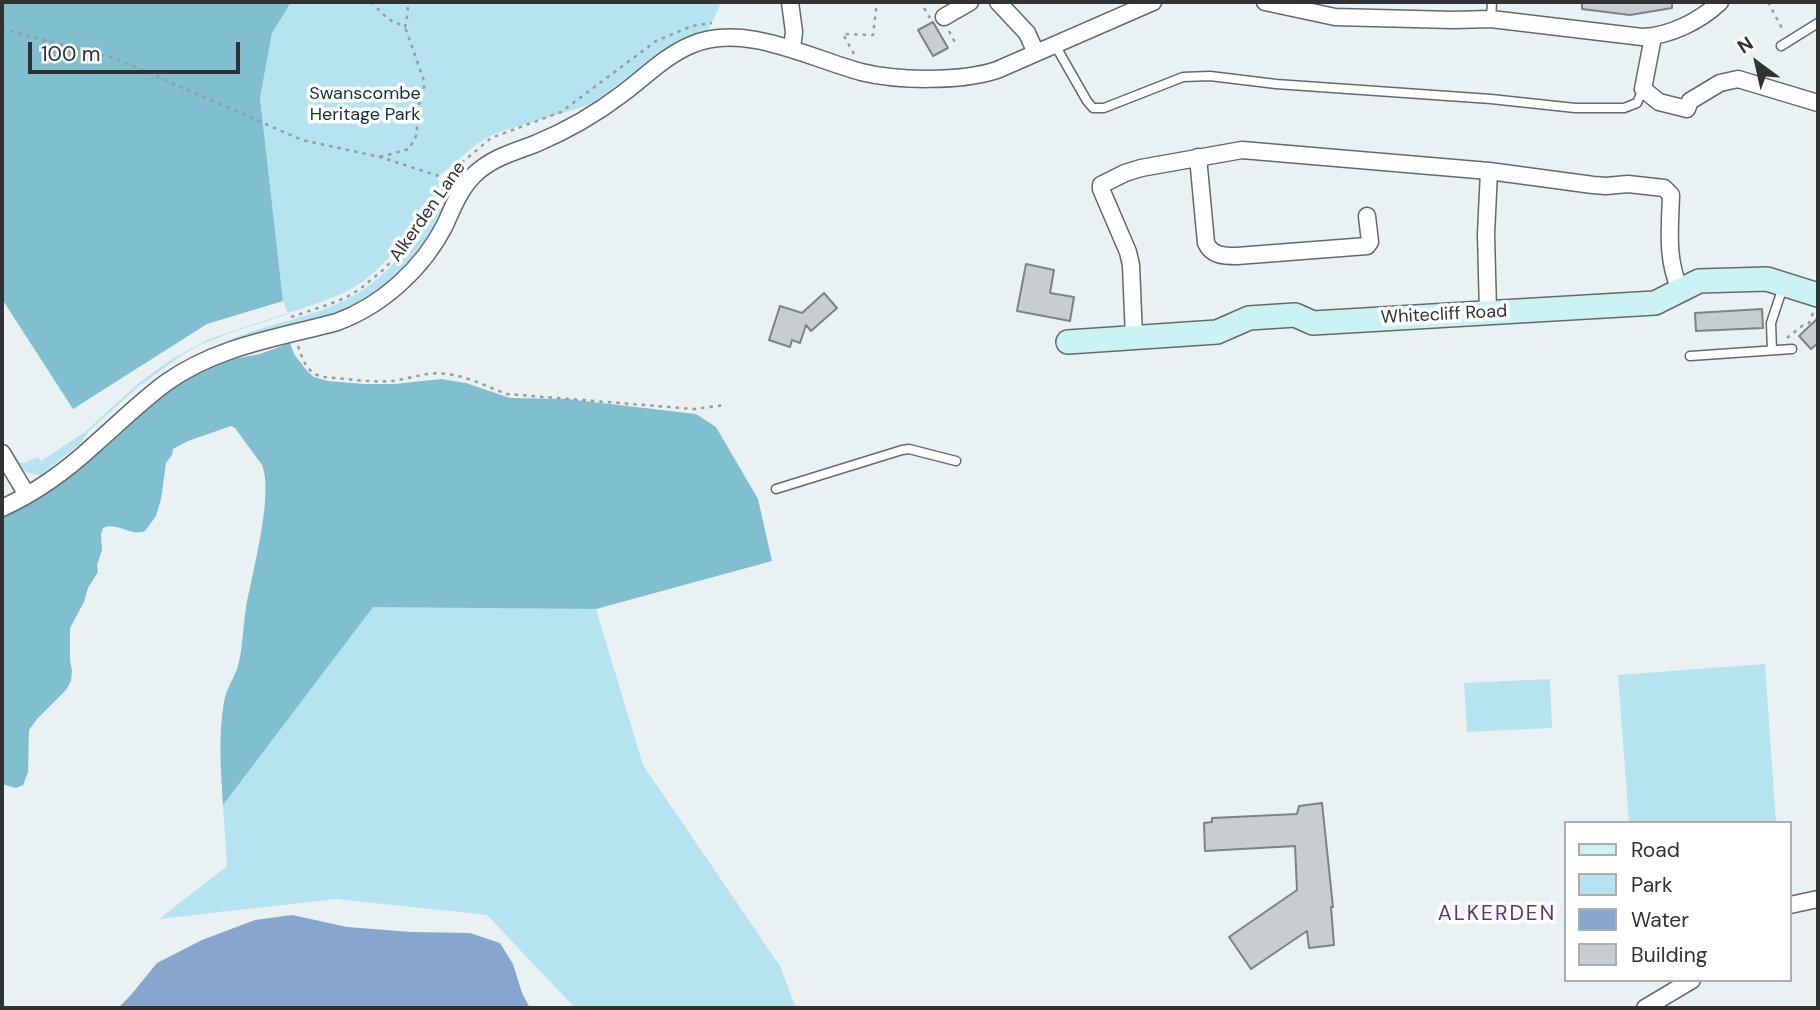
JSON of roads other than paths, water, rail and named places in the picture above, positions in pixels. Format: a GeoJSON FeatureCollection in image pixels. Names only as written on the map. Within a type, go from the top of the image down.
{"type":"FeatureCollection","features":[{"type":"Feature","properties":{"kind":"street"},"geometry":{"type":"LineString","coordinates":[[790,2],[794,32],[792,48]]}},
{"type":"Feature","properties":{"kind":"street"},"geometry":{"type":"LineString","coordinates":[[937,17],[970,2]]}},
{"type":"Feature","properties":{"kind":"street"},"geometry":{"type":"LineString","coordinates":[[998,2],[1027,33],[1036,53]]}},
{"type":"Feature","properties":{"kind":"street","name":"Alkerden Lane"},"geometry":{"type":"LineString","coordinates":[[2,508],[27,495],[87,452],[137,406],[179,374],[226,351],[345,319],[379,300],[402,280],[428,251],[462,191],[480,169],[592,114],[680,50],[698,42],[725,38],[749,40],[792,48],[862,72],[894,77],[957,76],[989,72],[1153,2]]}},
{"type":"Feature","properties":{"kind":"street"},"geometry":{"type":"LineString","coordinates":[[1265,2],[1335,17],[1491,19],[1633,37],[1664,34],[1692,22],[1720,2]]}},
{"type":"Feature","properties":{"kind":"street"},"geometry":{"type":"LineString","coordinates":[[1653,37],[1643,89],[1658,102],[1687,108],[1690,101],[1717,85],[1738,79],[1818,103]]}},
{"type":"Feature","properties":{"kind":"street"},"geometry":{"type":"LineString","coordinates":[[1134,337],[1130,259],[1101,185],[1141,168],[1236,151],[1489,171],[1593,185],[1628,184],[1667,189],[1671,195],[1671,262],[1680,290]]}},
{"type":"Feature","properties":{"kind":"street"},"geometry":{"type":"LineString","coordinates":[[1198,157],[1206,243],[1210,250],[1218,254],[1237,256],[1367,246],[1370,242],[1367,216]]}},
{"type":"Feature","properties":{"kind":"street"},"geometry":{"type":"LineString","coordinates":[[1489,171],[1486,223],[1489,312]]}},
{"type":"Feature","properties":{"kind":"street","name":"Whitecliff Road"},"geometry":{"type":"LineString","coordinates":[[1068,342],[1217,332],[1250,318],[1295,315],[1313,323],[1655,303],[1699,281],[1767,279],[1784,284],[1816,304]]}},
{"type":"Feature","properties":{"kind":"street"},"geometry":{"type":"LineString","coordinates":[[2,453],[27,495]]}},
{"type":"Feature","properties":{"kind":"street"},"geometry":{"type":"LineString","coordinates":[[1792,905],[1818,899]]}},
{"type":"Feature","properties":{"kind":"street"},"geometry":{"type":"LineString","coordinates":[[1645,1008],[1689,982]]}},
{"type":"Feature","properties":{"kind":"lane"},"geometry":{"type":"LineString","coordinates":[[1491,19],[1492,2]]}},
{"type":"Feature","properties":{"kind":"lane"},"geometry":{"type":"LineString","coordinates":[[1785,44],[1818,23]]}},
{"type":"Feature","properties":{"kind":"lane"},"geometry":{"type":"LineString","coordinates":[[1055,45],[1093,108],[1104,108],[1183,78],[1210,76],[1276,84],[1575,108],[1624,108],[1637,103],[1643,89]]}},
{"type":"Feature","properties":{"kind":"lane"},"geometry":{"type":"LineString","coordinates":[[1772,351],[1771,323],[1784,284]]}},
{"type":"Feature","properties":{"kind":"lane"},"geometry":{"type":"LineString","coordinates":[[1690,356],[1787,350]]}},
{"type":"Feature","properties":{"kind":"lane"},"geometry":{"type":"LineString","coordinates":[[776,489],[902,450],[909,449],[956,461]]}},
{"type":"Feature","properties":{"kind":"water"},"geometry":{"type":"Polygon","coordinates":[[[292,915],[347,927],[470,933],[500,943],[513,964],[530,1008],[118,1008],[157,963],[202,940],[255,920],[292,915]]]}},
{"type":"Feature","properties":{"kind":"district","name":"ALKERDEN"},"geometry":{"type":"Point","coordinates":[1497,914]}},
{"type":"Feature","properties":{"kind":"park label","name":"Swanscombe Heritage Park"},"geometry":{"type":"Point","coordinates":[365,104]}}]}
